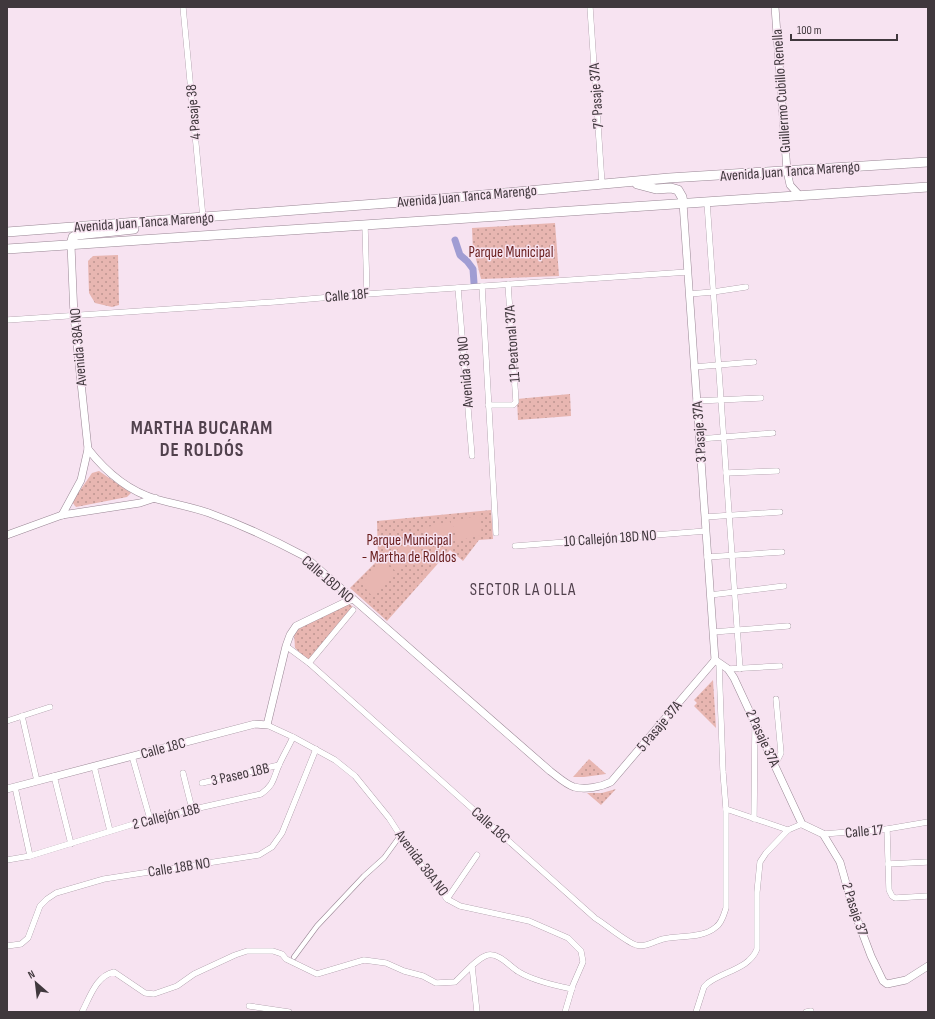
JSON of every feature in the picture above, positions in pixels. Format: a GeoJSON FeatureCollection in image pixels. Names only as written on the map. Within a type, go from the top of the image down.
{"type":"FeatureCollection","features":[{"type":"Feature","properties":{"kind":"main road","name":"Avenida Juan Tanca Marengo"},"geometry":{"type":"LineString","coordinates":[[7,232],[428,200],[602,184],[928,162]]}},
{"type":"Feature","properties":{"kind":"main road"},"geometry":{"type":"LineString","coordinates":[[630,182],[656,189],[675,189],[680,193],[683,203]]}},
{"type":"Feature","properties":{"kind":"main road","name":"Avenida Juan Tanca Marengo"},"geometry":{"type":"LineString","coordinates":[[7,249],[928,187]]}},
{"type":"Feature","properties":{"kind":"main road"},"geometry":{"type":"LineString","coordinates":[[71,245],[73,237],[77,235],[162,226],[181,219]]}},
{"type":"Feature","properties":{"kind":"street","name":"4 Pasaje 38"},"geometry":{"type":"LineString","coordinates":[[183,7],[202,218]]}},
{"type":"Feature","properties":{"kind":"street","name":"7° Pasaje 37A"},"geometry":{"type":"LineString","coordinates":[[590,7],[602,184]]}},
{"type":"Feature","properties":{"kind":"street","name":"Guillermo Cubillo Renella"},"geometry":{"type":"LineString","coordinates":[[774,7],[787,171],[790,185],[800,196]]}},
{"type":"Feature","properties":{"kind":"street"},"geometry":{"type":"LineString","coordinates":[[707,202],[740,669]]}},
{"type":"Feature","properties":{"kind":"street","name":"3 Pasaje 37A"},"geometry":{"type":"LineString","coordinates":[[683,203],[707,556],[717,662]]}},
{"type":"Feature","properties":{"kind":"street"},"geometry":{"type":"LineString","coordinates":[[365,226],[367,294]]}},
{"type":"Feature","properties":{"kind":"street","name":"Avenida 38A NO"},"geometry":{"type":"LineString","coordinates":[[62,516],[81,480],[88,449],[74,316],[71,245]]}},
{"type":"Feature","properties":{"kind":"street","name":"Calle 18F"},"geometry":{"type":"LineString","coordinates":[[7,320],[688,272]]}},
{"type":"Feature","properties":{"kind":"street","name":"11 Peatonal 37A"},"geometry":{"type":"LineString","coordinates":[[488,405],[515,404],[516,394],[508,284]]}},
{"type":"Feature","properties":{"kind":"street"},"geometry":{"type":"LineString","coordinates":[[482,286],[496,532]]}},
{"type":"Feature","properties":{"kind":"street"},"geometry":{"type":"LineString","coordinates":[[689,294],[746,287]]}},
{"type":"Feature","properties":{"kind":"street","name":"Avenida 38 NO"},"geometry":{"type":"LineString","coordinates":[[458,288],[472,456]]}},
{"type":"Feature","properties":{"kind":"street"},"geometry":{"type":"LineString","coordinates":[[694,367],[754,362]]}},
{"type":"Feature","properties":{"kind":"street"},"geometry":{"type":"LineString","coordinates":[[696,401],[761,398]]}},
{"type":"Feature","properties":{"kind":"street"},"geometry":{"type":"LineString","coordinates":[[699,439],[773,433]]}},
{"type":"Feature","properties":{"kind":"street"},"geometry":{"type":"LineString","coordinates":[[88,449],[110,474],[138,492],[155,498]]}},
{"type":"Feature","properties":{"kind":"street"},"geometry":{"type":"LineString","coordinates":[[726,473],[776,471]]}},
{"type":"Feature","properties":{"kind":"street"},"geometry":{"type":"LineString","coordinates":[[7,535],[62,516],[140,503],[155,498]]}},
{"type":"Feature","properties":{"kind":"street","name":"Calle 18D NO"},"geometry":{"type":"LineString","coordinates":[[155,498],[210,514],[285,546],[304,556],[564,782],[574,787],[599,787]]}},
{"type":"Feature","properties":{"kind":"street"},"geometry":{"type":"LineString","coordinates":[[705,517],[780,512]]}},
{"type":"Feature","properties":{"kind":"street","name":"10 Callejón 18D NO"},"geometry":{"type":"LineString","coordinates":[[515,546],[706,531]]}},
{"type":"Feature","properties":{"kind":"street"},"geometry":{"type":"LineString","coordinates":[[707,556],[782,552]]}},
{"type":"Feature","properties":{"kind":"street"},"geometry":{"type":"LineString","coordinates":[[710,595],[784,586]]}},
{"type":"Feature","properties":{"kind":"street"},"geometry":{"type":"LineString","coordinates":[[316,749],[267,724],[286,646],[290,635],[296,626],[352,599]]}},
{"type":"Feature","properties":{"kind":"street"},"geometry":{"type":"LineString","coordinates":[[309,663],[353,610]]}},
{"type":"Feature","properties":{"kind":"street"},"geometry":{"type":"LineString","coordinates":[[713,632],[788,626]]}},
{"type":"Feature","properties":{"kind":"street","name":"Calle 18C"},"geometry":{"type":"LineString","coordinates":[[286,646],[309,663],[595,918],[637,946],[646,945],[673,937],[697,936],[709,932],[717,927],[726,908],[726,809]]}},
{"type":"Feature","properties":{"kind":"street"},"geometry":{"type":"LineString","coordinates":[[717,662],[726,809],[788,830]]}},
{"type":"Feature","properties":{"kind":"street","name":"5 Pasaje 37A"},"geometry":{"type":"LineString","coordinates":[[599,787],[611,782],[717,662]]}},
{"type":"Feature","properties":{"kind":"street","name":"2 Pasaje 37A"},"geometry":{"type":"LineString","coordinates":[[717,662],[728,669],[734,678],[802,824]]}},
{"type":"Feature","properties":{"kind":"street"},"geometry":{"type":"LineString","coordinates":[[728,669],[780,666]]}},
{"type":"Feature","properties":{"kind":"street"},"geometry":{"type":"LineString","coordinates":[[775,765],[781,753],[776,699]]}},
{"type":"Feature","properties":{"kind":"street"},"geometry":{"type":"LineString","coordinates":[[7,721],[50,707]]}},
{"type":"Feature","properties":{"kind":"street"},"geometry":{"type":"LineString","coordinates":[[22,716],[37,781]]}},
{"type":"Feature","properties":{"kind":"street"},"geometry":{"type":"LineString","coordinates":[[754,819],[755,721]]}},
{"type":"Feature","properties":{"kind":"street","name":"Calle 18C"},"geometry":{"type":"LineString","coordinates":[[7,789],[255,724],[267,724]]}},
{"type":"Feature","properties":{"kind":"street","name":"2 Callejón 18B"},"geometry":{"type":"LineString","coordinates":[[7,860],[30,856],[150,819],[261,794],[269,789],[274,781],[279,765],[293,737]]}},
{"type":"Feature","properties":{"kind":"street","name":"Avenida 38A NO"},"geometry":{"type":"LineString","coordinates":[[316,749],[335,760],[356,776],[447,899],[460,906],[529,920],[568,938],[581,951],[583,962],[572,989],[565,1012]]}},
{"type":"Feature","properties":{"kind":"street","name":"Calle 18B NO"},"geometry":{"type":"LineString","coordinates":[[7,946],[21,944],[28,938],[40,906],[56,893],[104,879],[259,855],[272,847],[282,833],[316,749]]}},
{"type":"Feature","properties":{"kind":"street"},"geometry":{"type":"LineString","coordinates":[[132,756],[150,819]]}},
{"type":"Feature","properties":{"kind":"street","name":"3 Paseo 18B"},"geometry":{"type":"LineString","coordinates":[[202,783],[279,765]]}},
{"type":"Feature","properties":{"kind":"street"},"geometry":{"type":"LineString","coordinates":[[94,766],[110,831]]}},
{"type":"Feature","properties":{"kind":"street"},"geometry":{"type":"LineString","coordinates":[[183,774],[192,809]]}},
{"type":"Feature","properties":{"kind":"street"},"geometry":{"type":"LineString","coordinates":[[54,776],[71,844]]}},
{"type":"Feature","properties":{"kind":"street"},"geometry":{"type":"LineString","coordinates":[[15,786],[30,856]]}},
{"type":"Feature","properties":{"kind":"street","name":"Calle 17"},"geometry":{"type":"LineString","coordinates":[[802,824],[823,834],[887,829],[928,822]]}},
{"type":"Feature","properties":{"kind":"street"},"geometry":{"type":"LineString","coordinates":[[696,1012],[704,987],[708,983],[745,964],[754,956],[757,949],[757,892],[760,862],[766,852],[788,830],[802,824]]}},
{"type":"Feature","properties":{"kind":"street"},"geometry":{"type":"LineString","coordinates":[[887,829],[888,890],[895,898],[928,896]]}},
{"type":"Feature","properties":{"kind":"street","name":"2 Pasaje 37"},"geometry":{"type":"LineString","coordinates":[[823,834],[840,862],[853,908],[871,956],[883,981],[887,984],[892,984],[911,978],[928,966]]}},
{"type":"Feature","properties":{"kind":"street"},"geometry":{"type":"LineString","coordinates":[[294,957],[317,926],[364,876],[384,858],[400,836]]}},
{"type":"Feature","properties":{"kind":"street"},"geometry":{"type":"LineString","coordinates":[[447,899],[477,854]]}},
{"type":"Feature","properties":{"kind":"street"},"geometry":{"type":"LineString","coordinates":[[888,864],[928,862]]}},
{"type":"Feature","properties":{"kind":"street"},"geometry":{"type":"LineString","coordinates":[[82,1012],[96,985],[107,974],[114,972],[145,993],[154,994],[177,986],[194,974],[247,951],[273,951],[282,954],[286,959],[317,974],[364,960],[386,963],[404,971],[423,976],[436,984],[455,982],[479,959],[489,955],[504,960],[520,972],[572,989]]}},
{"type":"Feature","properties":{"kind":"street"},"geometry":{"type":"LineString","coordinates":[[472,966],[477,1012]]}},
{"type":"Feature","properties":{"kind":"street"},"geometry":{"type":"LineString","coordinates":[[249,1006],[289,1012]]}},
{"type":"Feature","properties":{"kind":"green space","name":"Parque Municipal"},"geometry":{"type":"Polygon","coordinates":[[[555,223],[559,276],[481,279],[473,252],[472,228],[555,223]]]}},
{"type":"Feature","properties":{"kind":"green space"},"geometry":{"type":"Polygon","coordinates":[[[118,255],[119,305],[112,307],[95,303],[89,293],[88,261],[93,256],[118,255]]]}},
{"type":"Feature","properties":{"kind":"green space"},"geometry":{"type":"Polygon","coordinates":[[[570,394],[571,416],[518,420],[517,399],[570,394]]]}},
{"type":"Feature","properties":{"kind":"green space"},"geometry":{"type":"Polygon","coordinates":[[[99,471],[131,493],[127,497],[76,507],[72,502],[92,473],[99,471]]]}},
{"type":"Feature","properties":{"kind":"green space","name":"Parque Municipal - Martha de Roldos"},"geometry":{"type":"Polygon","coordinates":[[[491,510],[493,539],[479,540],[463,561],[450,550],[387,621],[350,588],[378,560],[377,521],[491,510]]]}},
{"type":"Feature","properties":{"kind":"green space"},"geometry":{"type":"Polygon","coordinates":[[[479,515],[482,535],[457,541],[452,522],[479,515]]]}},
{"type":"Feature","properties":{"kind":"green space"},"geometry":{"type":"Polygon","coordinates":[[[450,521],[454,541],[429,547],[424,528],[450,521]]]}},
{"type":"Feature","properties":{"kind":"green space"},"geometry":{"type":"Polygon","coordinates":[[[409,539],[421,551],[396,572],[386,560],[409,539]]]}},
{"type":"Feature","properties":{"kind":"green space"},"geometry":{"type":"Polygon","coordinates":[[[384,562],[396,574],[372,596],[361,583],[384,562]]]}},
{"type":"Feature","properties":{"kind":"green space"},"geometry":{"type":"Polygon","coordinates":[[[348,603],[354,608],[309,661],[295,648],[294,633],[296,629],[348,603]]]}},
{"type":"Feature","properties":{"kind":"green space"},"geometry":{"type":"Polygon","coordinates":[[[713,680],[716,728],[694,706],[697,703],[694,700],[713,680]]]}},
{"type":"Feature","properties":{"kind":"green space"},"geometry":{"type":"Polygon","coordinates":[[[589,759],[606,774],[573,777],[589,759]]]}},
{"type":"Feature","properties":{"kind":"green space"},"geometry":{"type":"Polygon","coordinates":[[[616,789],[601,805],[587,793],[602,793],[616,789]]]}},
{"type":"Feature","properties":{"kind":"waterway"},"geometry":{"type":"LineString","coordinates":[[455,240],[460,255],[473,269],[474,283]]}},
{"type":"Feature","properties":{"kind":"district","name":"MARTHA BUCARAM DE ROLDÓS"},"geometry":{"type":"Point","coordinates":[202,438]}},
{"type":"Feature","properties":{"kind":"district","name":"SECTOR LA OLLA"},"geometry":{"type":"Point","coordinates":[523,589]}}]}
